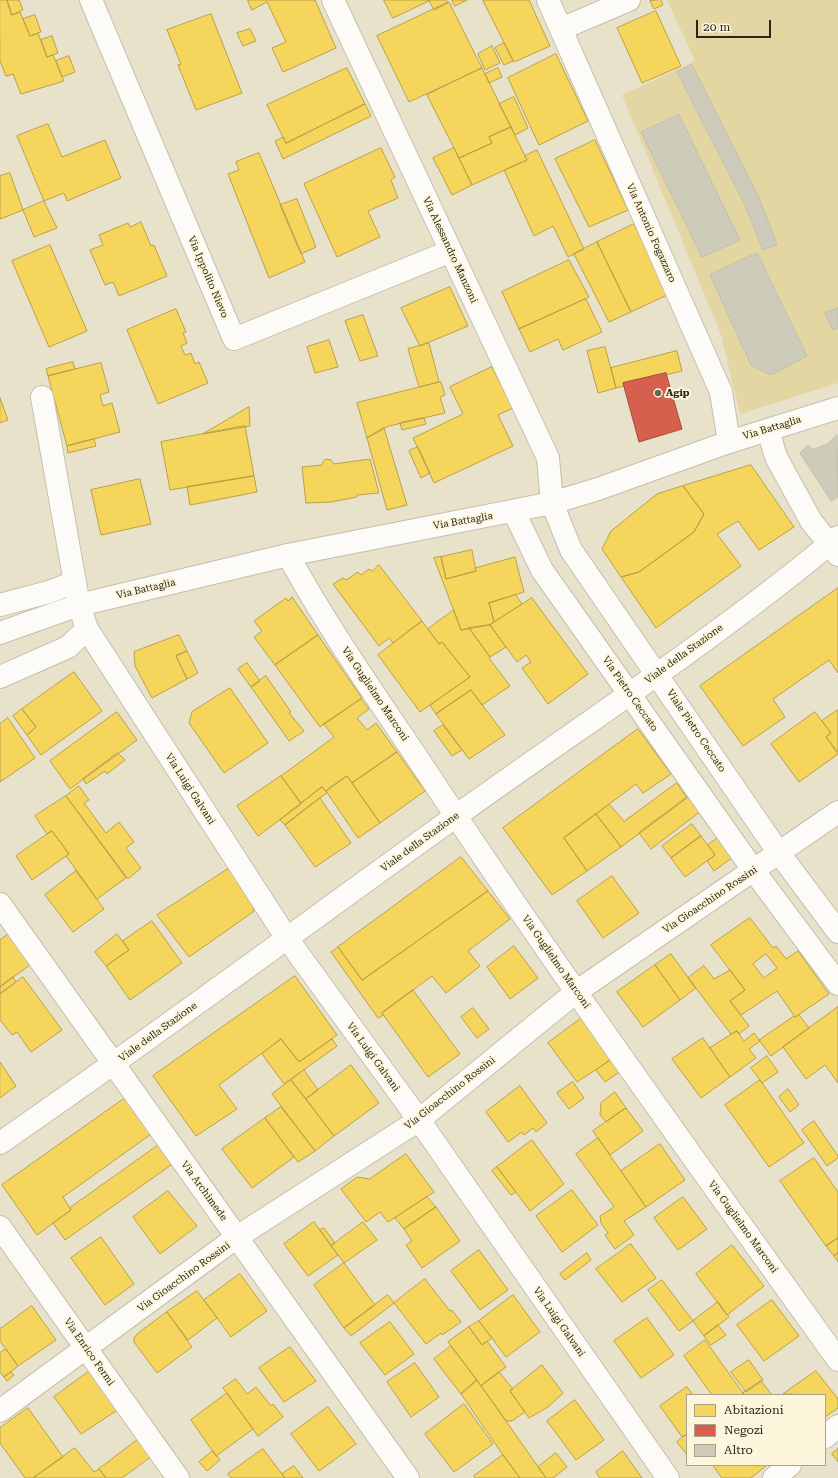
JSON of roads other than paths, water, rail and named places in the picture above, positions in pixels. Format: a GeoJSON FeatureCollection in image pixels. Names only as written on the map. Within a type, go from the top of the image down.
{"type":"FeatureCollection","features":[{"type":"Feature","properties":{"kind":"street","name":"Via Ippolito Nievo"},"geometry":{"type":"LineString","coordinates":[[91,0],[234,340],[451,251]]}},
{"type":"Feature","properties":{"kind":"street","name":"Via Alessandro Manzoni"},"geometry":{"type":"LineString","coordinates":[[333,0],[548,458],[552,504]]}},
{"type":"Feature","properties":{"kind":"street","name":"Via Antonio Fogazzaro"},"geometry":{"type":"LineString","coordinates":[[548,0],[721,392],[729,442]]}},
{"type":"Feature","properties":{"kind":"street"},"geometry":{"type":"LineString","coordinates":[[561,29],[628,0]]}},
{"type":"Feature","properties":{"kind":"street"},"geometry":{"type":"LineString","coordinates":[[0,678],[68,647],[87,629],[79,605],[42,397]]}},
{"type":"Feature","properties":{"kind":"street","name":"Via Battaglia"},"geometry":{"type":"LineString","coordinates":[[0,633],[79,605],[288,556],[552,504],[729,442],[838,408]]}},
{"type":"Feature","properties":{"kind":"street"},"geometry":{"type":"LineString","coordinates":[[768,430],[776,457],[811,521],[835,545]]}},
{"type":"Feature","properties":{"kind":"street","name":"Viale Pietro Ceccato"},"geometry":{"type":"LineString","coordinates":[[552,504],[570,550],[780,853],[838,932]]}},
{"type":"Feature","properties":{"kind":"street","name":"Via Pietro Ceccato"},"geometry":{"type":"LineString","coordinates":[[514,512],[542,570],[754,871]]}},
{"type":"Feature","properties":{"kind":"street","name":"Viale della Stazione"},"geometry":{"type":"LineString","coordinates":[[0,1143],[114,1064],[286,937],[629,694],[835,545]]}},
{"type":"Feature","properties":{"kind":"street","name":"Via Guglielmo Marconi"},"geometry":{"type":"LineString","coordinates":[[288,556],[311,597],[456,816],[576,992],[838,1360]]}},
{"type":"Feature","properties":{"kind":"street"},"geometry":{"type":"LineString","coordinates":[[0,605],[49,592],[75,582]]}},
{"type":"Feature","properties":{"kind":"street","name":"Via Luigi Galvani"},"geometry":{"type":"LineString","coordinates":[[87,629],[286,937],[419,1120],[668,1478]]}},
{"type":"Feature","properties":{"kind":"street","name":"Via Gioacchino Rossini"},"geometry":{"type":"LineString","coordinates":[[0,1410],[237,1237],[419,1120],[576,992],[838,812]]}},
{"type":"Feature","properties":{"kind":"street"},"geometry":{"type":"LineString","coordinates":[[754,871],[838,984]]}},
{"type":"Feature","properties":{"kind":"street","name":"Via Archimede"},"geometry":{"type":"LineString","coordinates":[[0,904],[408,1478]]}},
{"type":"Feature","properties":{"kind":"street","name":"Via Enrico Fermi"},"geometry":{"type":"LineString","coordinates":[[0,1226],[178,1478]]}},
{"type":"Feature","properties":{"kind":"street"},"geometry":{"type":"LineString","coordinates":[[826,1436],[838,1426]]}},
{"type":"Feature","properties":{"kind":"street"},"geometry":{"type":"LineString","coordinates":[[774,1478],[789,1466]]}},
{"type":"Feature","properties":{"kind":"place","name":"Agip"},"geometry":{"type":"Point","coordinates":[658,393]}}]}
